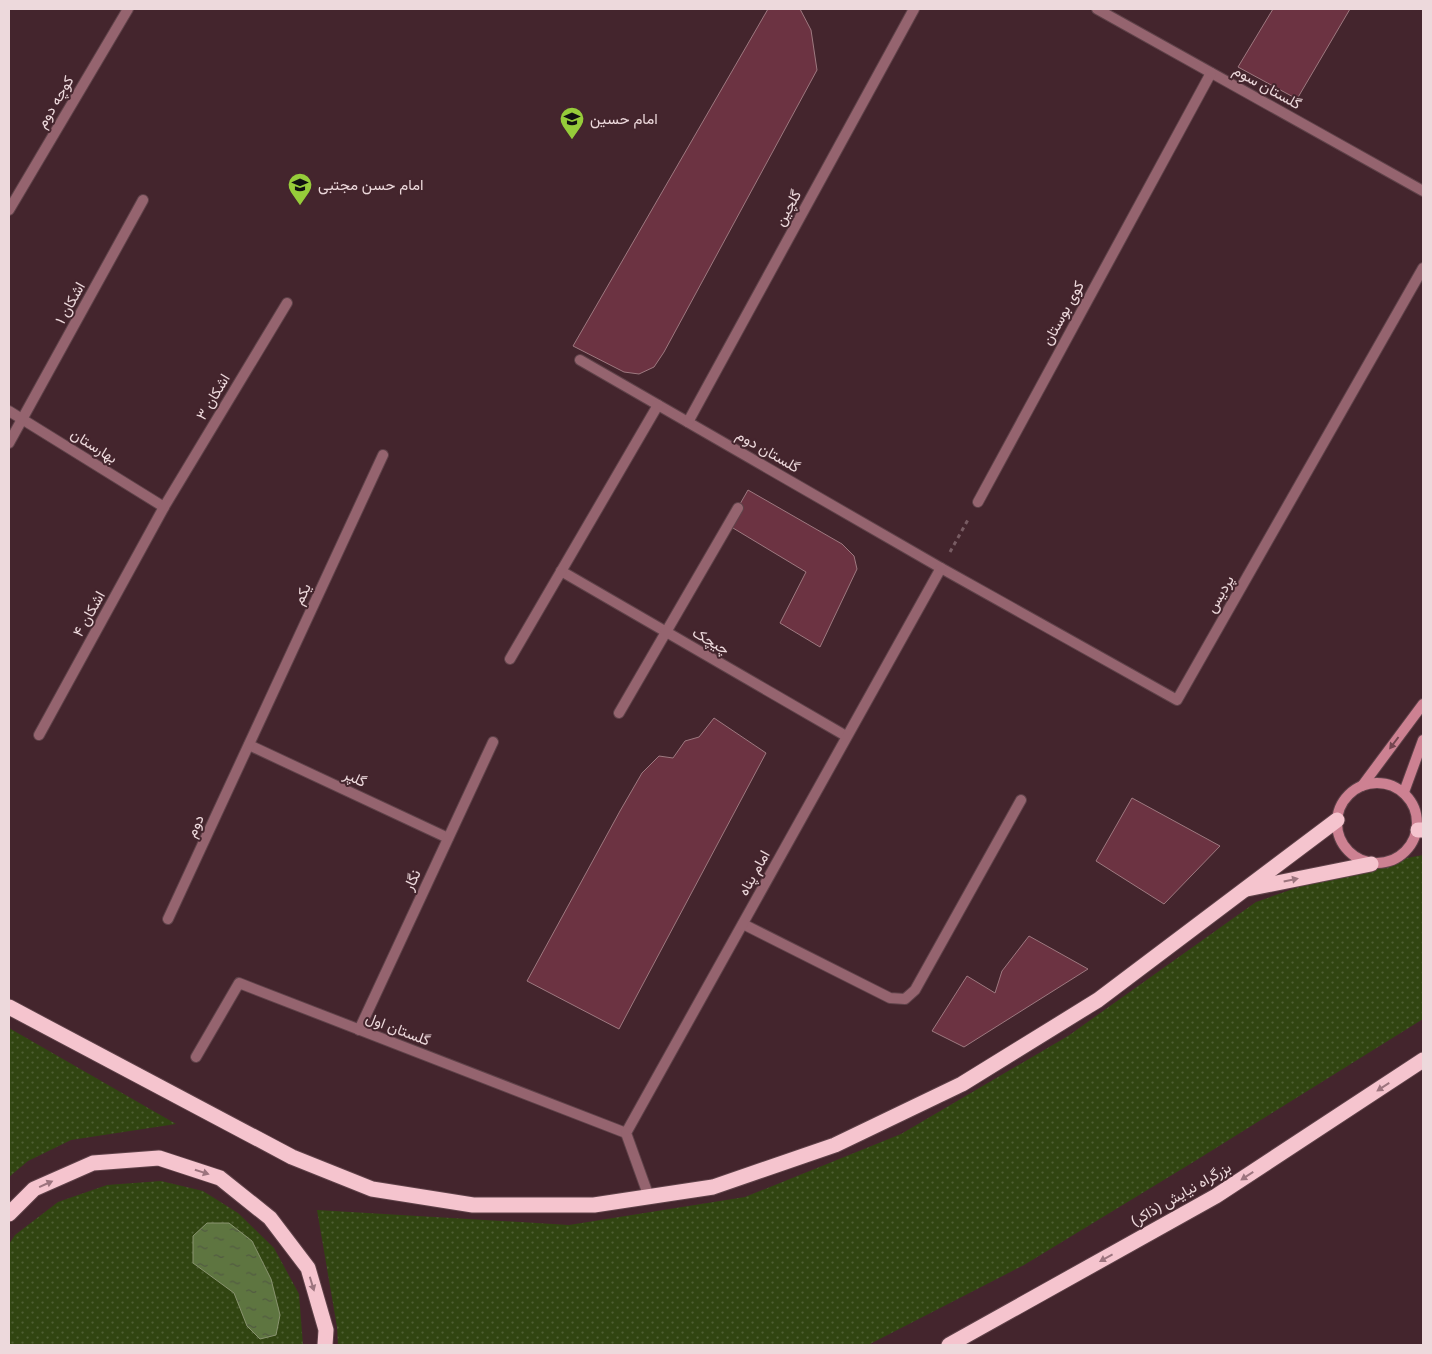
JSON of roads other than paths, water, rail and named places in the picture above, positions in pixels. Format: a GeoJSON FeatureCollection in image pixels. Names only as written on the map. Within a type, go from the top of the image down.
{"type":"FeatureCollection","features":[{"type":"Feature","properties":{"kind":"highway"},"geometry":{"type":"LineString","coordinates":[[9,1007],[292,1157],[372,1189],[473,1205],[594,1205],[713,1187],[835,1145],[962,1084],[1098,1000],[1337,820]]}},
{"type":"Feature","properties":{"kind":"highway"},"geometry":{"type":"LineString","coordinates":[[1243,890],[1371,864]]}},
{"type":"Feature","properties":{"kind":"highway","name":"بزرگراه نیایش (ذاکر)"},"geometry":{"type":"LineString","coordinates":[[949,1345],[1216,1196],[1423,1060]]}},
{"type":"Feature","properties":{"kind":"highway"},"geometry":{"type":"LineString","coordinates":[[9,1214],[34,1189],[93,1163],[159,1158],[220,1178],[270,1218],[308,1268],[326,1330],[325,1345]]}},
{"type":"Feature","properties":{"kind":"main road"},"geometry":{"type":"LineString","coordinates":[[1362,786],[1377,783],[1392,785],[1404,792],[1413,803],[1418,816],[1420,830],[1409,849],[1392,861],[1371,864],[1357,859],[1345,849],[1338,835],[1337,820],[1343,802],[1362,786],[1423,704]]}},
{"type":"Feature","properties":{"kind":"main road"},"geometry":{"type":"LineString","coordinates":[[1404,792],[1423,740]]}},
{"type":"Feature","properties":{"kind":"street","name":"کوچه دوم"},"geometry":{"type":"LineString","coordinates":[[9,210],[128,9]]}},
{"type":"Feature","properties":{"kind":"street","name":"گلچین"},"geometry":{"type":"LineString","coordinates":[[688,422],[914,9]]}},
{"type":"Feature","properties":{"kind":"street","name":"گلستان سوم"},"geometry":{"type":"LineString","coordinates":[[1097,9],[1423,191]]}},
{"type":"Feature","properties":{"kind":"street","name":"کوی بوستان"},"geometry":{"type":"LineString","coordinates":[[978,502],[1211,73]]}},
{"type":"Feature","properties":{"kind":"street","name":"اشکان ۱"},"geometry":{"type":"LineString","coordinates":[[9,443],[143,200]]}},
{"type":"Feature","properties":{"kind":"street","name":"پردیس"},"geometry":{"type":"LineString","coordinates":[[941,568],[1177,700],[1423,268]]}},
{"type":"Feature","properties":{"kind":"street","name":"اشکان ۳"},"geometry":{"type":"LineString","coordinates":[[164,507],[287,303]]}},
{"type":"Feature","properties":{"kind":"street","name":"گلستان دوم"},"geometry":{"type":"LineString","coordinates":[[580,360],[941,568]]}},
{"type":"Feature","properties":{"kind":"street"},"geometry":{"type":"LineString","coordinates":[[510,659],[658,405]]}},
{"type":"Feature","properties":{"kind":"street","name":"بهارستان"},"geometry":{"type":"LineString","coordinates":[[9,411],[164,507]]}},
{"type":"Feature","properties":{"kind":"street","name":"یکم"},"geometry":{"type":"LineString","coordinates":[[249,746],[383,455]]}},
{"type":"Feature","properties":{"kind":"street","name":"اشکان ۴"},"geometry":{"type":"LineString","coordinates":[[39,735],[164,507]]}},
{"type":"Feature","properties":{"kind":"street"},"geometry":{"type":"LineString","coordinates":[[619,714],[738,508]]}},
{"type":"Feature","properties":{"kind":"street","name":"امام پناه"},"geometry":{"type":"LineString","coordinates":[[626,1133],[941,568]]}},
{"type":"Feature","properties":{"kind":"street","name":"چیچک"},"geometry":{"type":"LineString","coordinates":[[561,571],[846,736]]}},
{"type":"Feature","properties":{"kind":"street","name":"نگار"},"geometry":{"type":"LineString","coordinates":[[359,1030],[492,742]]}},
{"type":"Feature","properties":{"kind":"street","name":"گلپر"},"geometry":{"type":"LineString","coordinates":[[249,746],[448,838]]}},
{"type":"Feature","properties":{"kind":"street","name":"دوم"},"geometry":{"type":"LineString","coordinates":[[168,919],[249,746]]}},
{"type":"Feature","properties":{"kind":"street"},"geometry":{"type":"LineString","coordinates":[[743,924],[890,998],[905,999],[916,990],[1021,800]]}},
{"type":"Feature","properties":{"kind":"street","name":"گلستان اول"},"geometry":{"type":"LineString","coordinates":[[196,1057],[239,983],[626,1133]]}},
{"type":"Feature","properties":{"kind":"street"},"geometry":{"type":"LineString","coordinates":[[626,1133],[649,1197]]}},
{"type":"Feature","properties":{"kind":"water"},"geometry":{"type":"Polygon","coordinates":[[[207,1223],[229,1223],[252,1241],[271,1279],[280,1315],[276,1335],[260,1339],[247,1326],[234,1293],[193,1263],[193,1236],[207,1223]]]}},
{"type":"Feature","properties":{"kind":"place","name":"امام حسین"},"geometry":{"type":"Point","coordinates":[572,140]}},
{"type":"Feature","properties":{"kind":"place","name":"امام حسن مجتبی"},"geometry":{"type":"Point","coordinates":[300,206]}}]}
